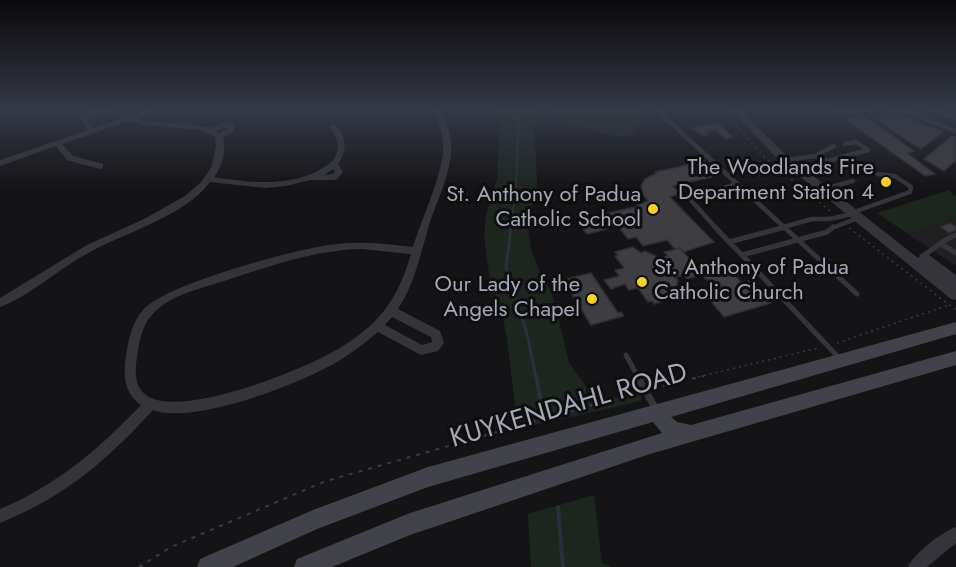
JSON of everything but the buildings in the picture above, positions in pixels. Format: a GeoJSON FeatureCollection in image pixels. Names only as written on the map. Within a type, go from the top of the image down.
{"type":"FeatureCollection","features":[{"type":"Feature","properties":{"kind":"main road","name":"KUYKENDAHL ROAD"},"geometry":{"type":"LineString","coordinates":[[207,567],[313,520],[428,477],[956,328]]}},
{"type":"Feature","properties":{"kind":"main road"},"geometry":{"type":"LineString","coordinates":[[305,567],[410,524],[694,432],[956,358]]}},
{"type":"Feature","properties":{"kind":"main road"},"geometry":{"type":"LineString","coordinates":[[842,362],[866,384]]}},
{"type":"Feature","properties":{"kind":"main road"},"geometry":{"type":"LineString","coordinates":[[657,411],[667,428],[676,432],[694,432]]}},
{"type":"Feature","properties":{"kind":"street"},"geometry":{"type":"LineString","coordinates":[[0,163],[73,137]]}},
{"type":"Feature","properties":{"kind":"street"},"geometry":{"type":"LineString","coordinates":[[0,303],[92,246],[178,204],[209,179],[219,159],[219,137]]}},
{"type":"Feature","properties":{"kind":"street"},"geometry":{"type":"LineString","coordinates":[[209,179],[266,185],[309,178],[334,177],[339,172],[334,164],[342,148],[338,137]]}},
{"type":"Feature","properties":{"kind":"street"},"geometry":{"type":"LineString","coordinates":[[417,251],[366,246],[334,248],[259,266],[169,297],[147,313],[137,329],[130,372],[132,387],[139,397],[150,404],[163,407],[194,406],[258,389],[310,369],[356,343],[390,311],[403,291],[417,251],[447,156],[447,137]]}},
{"type":"Feature","properties":{"kind":"street"},"geometry":{"type":"LineString","coordinates":[[764,137],[787,160],[856,214],[917,258],[956,282]]}},
{"type":"Feature","properties":{"kind":"street"},"geometry":{"type":"LineString","coordinates":[[57,143],[70,158],[100,166]]}},
{"type":"Feature","properties":{"kind":"street"},"geometry":{"type":"LineString","coordinates":[[917,258],[952,300]]}},
{"type":"Feature","properties":{"kind":"street"},"geometry":{"type":"LineString","coordinates":[[376,326],[421,350],[434,348],[438,343],[436,334],[390,311]]}},
{"type":"Feature","properties":{"kind":"street"},"geometry":{"type":"LineString","coordinates":[[0,516],[31,502],[82,470],[117,440],[150,404]]}},
{"type":"Feature","properties":{"kind":"street"},"geometry":{"type":"LineString","coordinates":[[916,567],[956,534]]}},
{"type":"Feature","properties":{"kind":"lane"},"geometry":{"type":"LineString","coordinates":[[687,137],[857,294]]}},
{"type":"Feature","properties":{"kind":"lane"},"geometry":{"type":"LineString","coordinates":[[815,156],[828,161],[868,150],[856,142],[844,144]]}},
{"type":"Feature","properties":{"kind":"lane"},"geometry":{"type":"LineString","coordinates":[[787,160],[815,156],[834,146]]}},
{"type":"Feature","properties":{"kind":"lane"},"geometry":{"type":"LineString","coordinates":[[742,255],[827,232],[856,214],[910,192],[911,187],[902,178],[889,173],[877,174]]}},
{"type":"Feature","properties":{"kind":"lane"},"geometry":{"type":"LineString","coordinates":[[826,191],[853,181]]}},
{"type":"Feature","properties":{"kind":"lane"},"geometry":{"type":"LineString","coordinates":[[738,184],[689,198],[842,362]]}},
{"type":"Feature","properties":{"kind":"lane"},"geometry":{"type":"LineString","coordinates":[[729,242],[784,227],[856,214]]}},
{"type":"Feature","properties":{"kind":"lane"},"geometry":{"type":"LineString","coordinates":[[822,219],[832,228]]}},
{"type":"Feature","properties":{"kind":"lane"},"geometry":{"type":"LineString","coordinates":[[917,258],[939,247],[944,239],[956,235]]}},
{"type":"Feature","properties":{"kind":"lane"},"geometry":{"type":"LineString","coordinates":[[941,244],[956,253]]}},
{"type":"Feature","properties":{"kind":"lane"},"geometry":{"type":"LineString","coordinates":[[626,355],[657,411]]}},
{"type":"Feature","properties":{"kind":"path"},"geometry":{"type":"LineString","coordinates":[[139,567],[171,547],[326,481],[645,390],[827,345],[952,300]]}},
{"type":"Feature","properties":{"kind":"shaded area"},"geometry":{"type":"Polygon","coordinates":[[[499,137],[535,137],[537,184],[528,227],[531,249],[541,275],[552,293],[569,363],[586,386],[587,401],[641,395],[641,401],[518,429],[507,339],[502,313],[490,282],[484,236],[486,215],[497,179],[499,137]]]}},
{"type":"Feature","properties":{"kind":"shaded area"},"geometry":{"type":"Polygon","coordinates":[[[949,190],[956,197],[956,218],[908,234],[877,213],[949,190]]]}},
{"type":"Feature","properties":{"kind":"shaded area"},"geometry":{"type":"Polygon","coordinates":[[[956,218],[956,266],[908,234],[956,218]]]}},
{"type":"Feature","properties":{"kind":"shaded area"},"geometry":{"type":"Polygon","coordinates":[[[594,495],[602,563],[612,567],[531,567],[528,514],[594,495]]]}},
{"type":"Feature","properties":{"kind":"waterway"},"geometry":{"type":"LineString","coordinates":[[511,228],[518,137]]}},
{"type":"Feature","properties":{"kind":"waterway"},"geometry":{"type":"LineString","coordinates":[[511,227],[506,267],[527,334],[536,377]]}},
{"type":"Feature","properties":{"kind":"waterway"},"geometry":{"type":"LineString","coordinates":[[536,376],[542,407]]}},
{"type":"Feature","properties":{"kind":"waterway"},"geometry":{"type":"LineString","coordinates":[[558,507],[563,567]]}},
{"type":"Feature","properties":{"kind":"place","name":"The Woodlands Fire Department Station 4"},"geometry":{"type":"Point","coordinates":[886,182]}},
{"type":"Feature","properties":{"kind":"place","name":"St. Anthony of Padua Catholic School"},"geometry":{"type":"Point","coordinates":[653,209]}},
{"type":"Feature","properties":{"kind":"place","name":"St. Anthony of Padua Catholic Church"},"geometry":{"type":"Point","coordinates":[642,282]}},
{"type":"Feature","properties":{"kind":"place","name":"Our Lady of the Angels Chapel"},"geometry":{"type":"Point","coordinates":[592,299]}}]}
